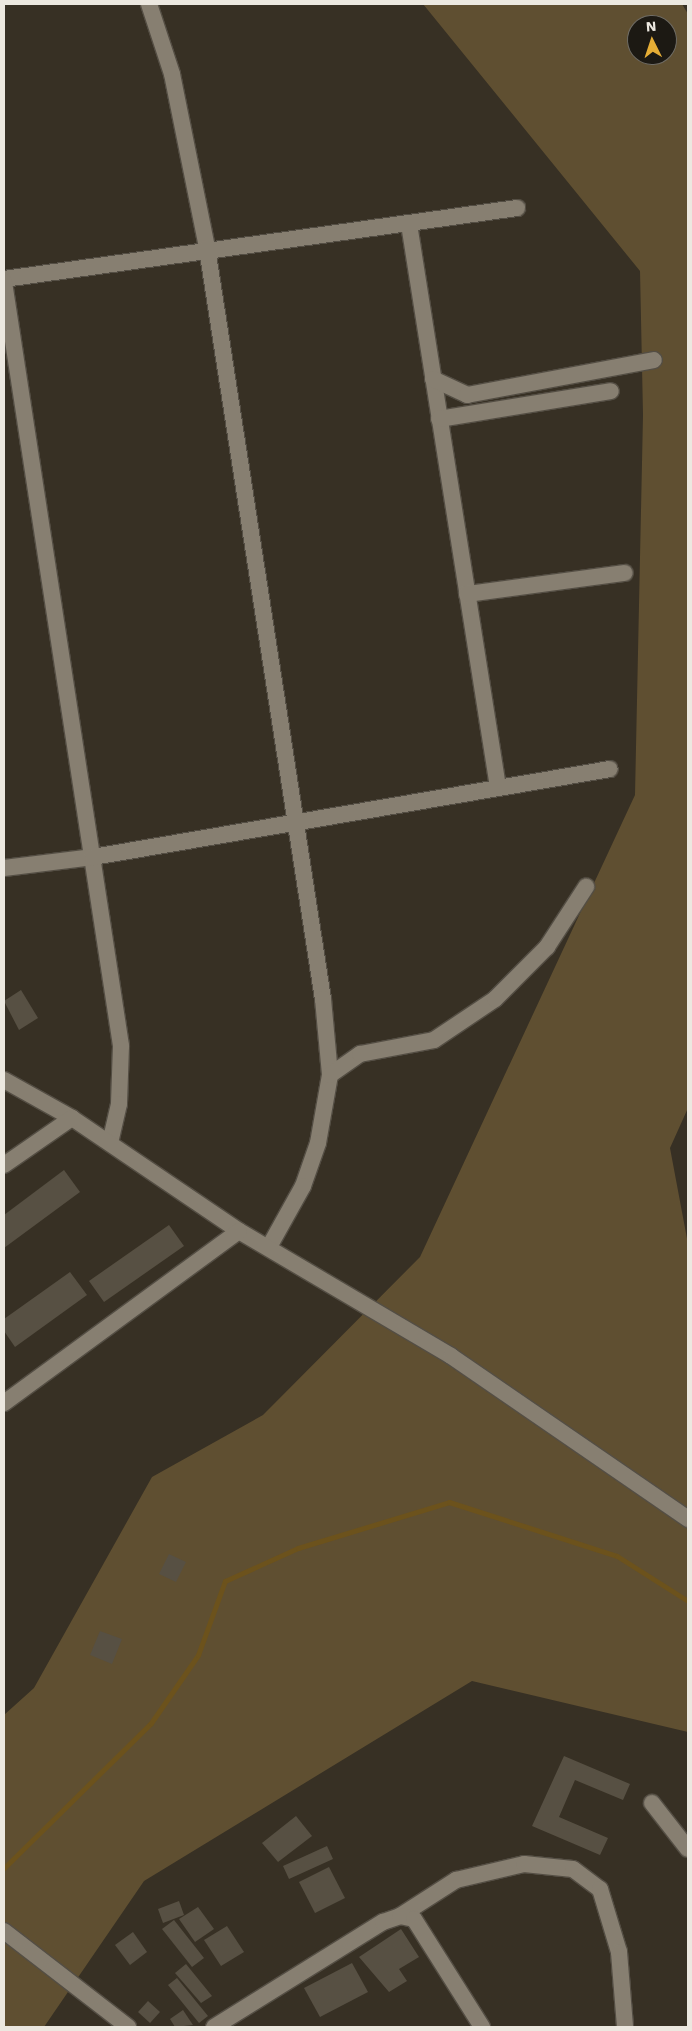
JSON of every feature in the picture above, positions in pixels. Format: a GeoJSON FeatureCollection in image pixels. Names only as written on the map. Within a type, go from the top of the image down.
{"type":"FeatureCollection","features":[{"type":"Feature","properties":{"kind":"street"},"geometry":{"type":"LineString","coordinates":[[149,4],[172,74],[207,248],[296,824],[330,1074],[318,1143],[303,1186],[269,1247]]}},
{"type":"Feature","properties":{"kind":"street"},"geometry":{"type":"LineString","coordinates":[[110,1143],[119,1104],[121,1046],[4,280],[207,248],[409,224],[517,208]]}},
{"type":"Feature","properties":{"kind":"street"},"geometry":{"type":"LineString","coordinates":[[409,224],[498,787]]}},
{"type":"Feature","properties":{"kind":"street"},"geometry":{"type":"LineString","coordinates":[[433,379],[467,395],[654,360]]}},
{"type":"Feature","properties":{"kind":"street"},"geometry":{"type":"LineString","coordinates":[[439,418],[611,391]]}},
{"type":"Feature","properties":{"kind":"street"},"geometry":{"type":"LineString","coordinates":[[467,594],[625,573]]}},
{"type":"Feature","properties":{"kind":"street"},"geometry":{"type":"LineString","coordinates":[[4,868],[92,857],[296,824],[498,787],[610,769]]}},
{"type":"Feature","properties":{"kind":"street"},"geometry":{"type":"LineString","coordinates":[[330,1074],[360,1054],[434,1040],[495,999],[547,948],[586,887]]}},
{"type":"Feature","properties":{"kind":"street"},"geometry":{"type":"LineString","coordinates":[[4,1080],[72,1118],[239,1231],[451,1356],[688,1519]]}},
{"type":"Feature","properties":{"kind":"street"},"geometry":{"type":"LineString","coordinates":[[4,1165],[72,1118]]}},
{"type":"Feature","properties":{"kind":"street"},"geometry":{"type":"LineString","coordinates":[[4,1403],[239,1231]]}},
{"type":"Feature","properties":{"kind":"street"},"geometry":{"type":"LineString","coordinates":[[652,1803],[688,1849]]}},
{"type":"Feature","properties":{"kind":"street"},"geometry":{"type":"LineString","coordinates":[[214,2027],[383,1922],[400,1916],[456,1880],[524,1864],[573,1869],[600,1889],[619,1952],[625,2027]]}},
{"type":"Feature","properties":{"kind":"street"},"geometry":{"type":"LineString","coordinates":[[400,1916],[414,1919],[482,2027]]}},
{"type":"Feature","properties":{"kind":"street"},"geometry":{"type":"LineString","coordinates":[[4,1932],[128,2027]]}},
{"type":"Feature","properties":{"kind":"shaded area"},"geometry":{"type":"Polygon","coordinates":[[[423,4],[682,4],[688,14],[688,1108],[670,1148],[688,1244],[688,1732],[472,1681],[144,1881],[44,2027],[4,2027],[4,1715],[34,1688],[152,1477],[263,1415],[420,1257],[635,795],[643,415],[640,271],[423,4]]]}},
{"type":"Feature","properties":{"kind":"building"},"geometry":{"type":"Polygon","coordinates":[[[21,990],[38,1018],[19,1030],[4,1001],[21,990]]]}},
{"type":"Feature","properties":{"kind":"building"},"geometry":{"type":"Polygon","coordinates":[[[64,1170],[80,1192],[4,1248],[4,1215],[64,1170]]]}},
{"type":"Feature","properties":{"kind":"building"},"geometry":{"type":"Polygon","coordinates":[[[169,1225],[184,1246],[104,1302],[89,1281],[169,1225]]]}},
{"type":"Feature","properties":{"kind":"building"},"geometry":{"type":"Polygon","coordinates":[[[70,1272],[87,1295],[15,1347],[4,1331],[4,1319],[70,1272]]]}},
{"type":"Feature","properties":{"kind":"building"},"geometry":{"type":"Polygon","coordinates":[[[169,1554],[186,1562],[176,1582],[159,1574],[169,1554]]]}},
{"type":"Feature","properties":{"kind":"building"},"geometry":{"type":"Polygon","coordinates":[[[100,1631],[122,1639],[112,1664],[90,1655],[100,1631]]]}},
{"type":"Feature","properties":{"kind":"building"},"geometry":{"type":"Polygon","coordinates":[[[564,1756],[630,1784],[623,1800],[575,1780],[559,1817],[608,1838],[600,1855],[532,1826],[564,1756]]]}},
{"type":"Feature","properties":{"kind":"building"},"geometry":{"type":"Polygon","coordinates":[[[296,1816],[312,1836],[278,1862],[262,1843],[296,1816]]]}},
{"type":"Feature","properties":{"kind":"building"},"geometry":{"type":"Polygon","coordinates":[[[327,1846],[333,1859],[289,1879],[283,1866],[327,1846]]]}},
{"type":"Feature","properties":{"kind":"building"},"geometry":{"type":"Polygon","coordinates":[[[329,1867],[345,1898],[315,1913],[299,1882],[329,1867]]]}},
{"type":"Feature","properties":{"kind":"building"},"geometry":{"type":"Polygon","coordinates":[[[179,1901],[184,1915],[163,1923],[158,1909],[179,1901]]]}},
{"type":"Feature","properties":{"kind":"building"},"geometry":{"type":"Polygon","coordinates":[[[198,1907],[214,1929],[195,1942],[179,1919],[198,1907]]]}},
{"type":"Feature","properties":{"kind":"building"},"geometry":{"type":"Polygon","coordinates":[[[174,1920],[204,1958],[192,1967],[162,1929],[174,1920]]]}},
{"type":"Feature","properties":{"kind":"building"},"geometry":{"type":"Polygon","coordinates":[[[227,1926],[244,1952],[221,1966],[204,1940],[227,1926]]]}},
{"type":"Feature","properties":{"kind":"building"},"geometry":{"type":"Polygon","coordinates":[[[401,1929],[419,1957],[399,1969],[407,1981],[389,1992],[359,1957],[401,1929]]]}},
{"type":"Feature","properties":{"kind":"building"},"geometry":{"type":"Polygon","coordinates":[[[133,1932],[147,1952],[130,1965],[115,1945],[133,1932]]]}},
{"type":"Feature","properties":{"kind":"building"},"geometry":{"type":"Polygon","coordinates":[[[352,1963],[368,1992],[320,2017],[304,1988],[352,1963]]]}},
{"type":"Feature","properties":{"kind":"building"},"geometry":{"type":"Polygon","coordinates":[[[186,1964],[212,1996],[201,2003],[175,1973],[186,1964]]]}},
{"type":"Feature","properties":{"kind":"building"},"geometry":{"type":"Polygon","coordinates":[[[177,1978],[208,2016],[199,2023],[168,1985],[177,1978]]]}},
{"type":"Feature","properties":{"kind":"building"},"geometry":{"type":"Polygon","coordinates":[[[148,2001],[160,2012],[150,2023],[138,2012],[148,2001]]]}},
{"type":"Feature","properties":{"kind":"building"},"geometry":{"type":"Polygon","coordinates":[[[183,2010],[193,2025],[175,2027],[170,2019],[183,2010]]]}},
{"type":"Feature","properties":{"kind":"waterway"},"geometry":{"type":"LineString","coordinates":[[4,1868],[151,1723],[198,1655],[225,1581],[298,1548],[449,1502],[617,1556],[688,1601]]}}]}
